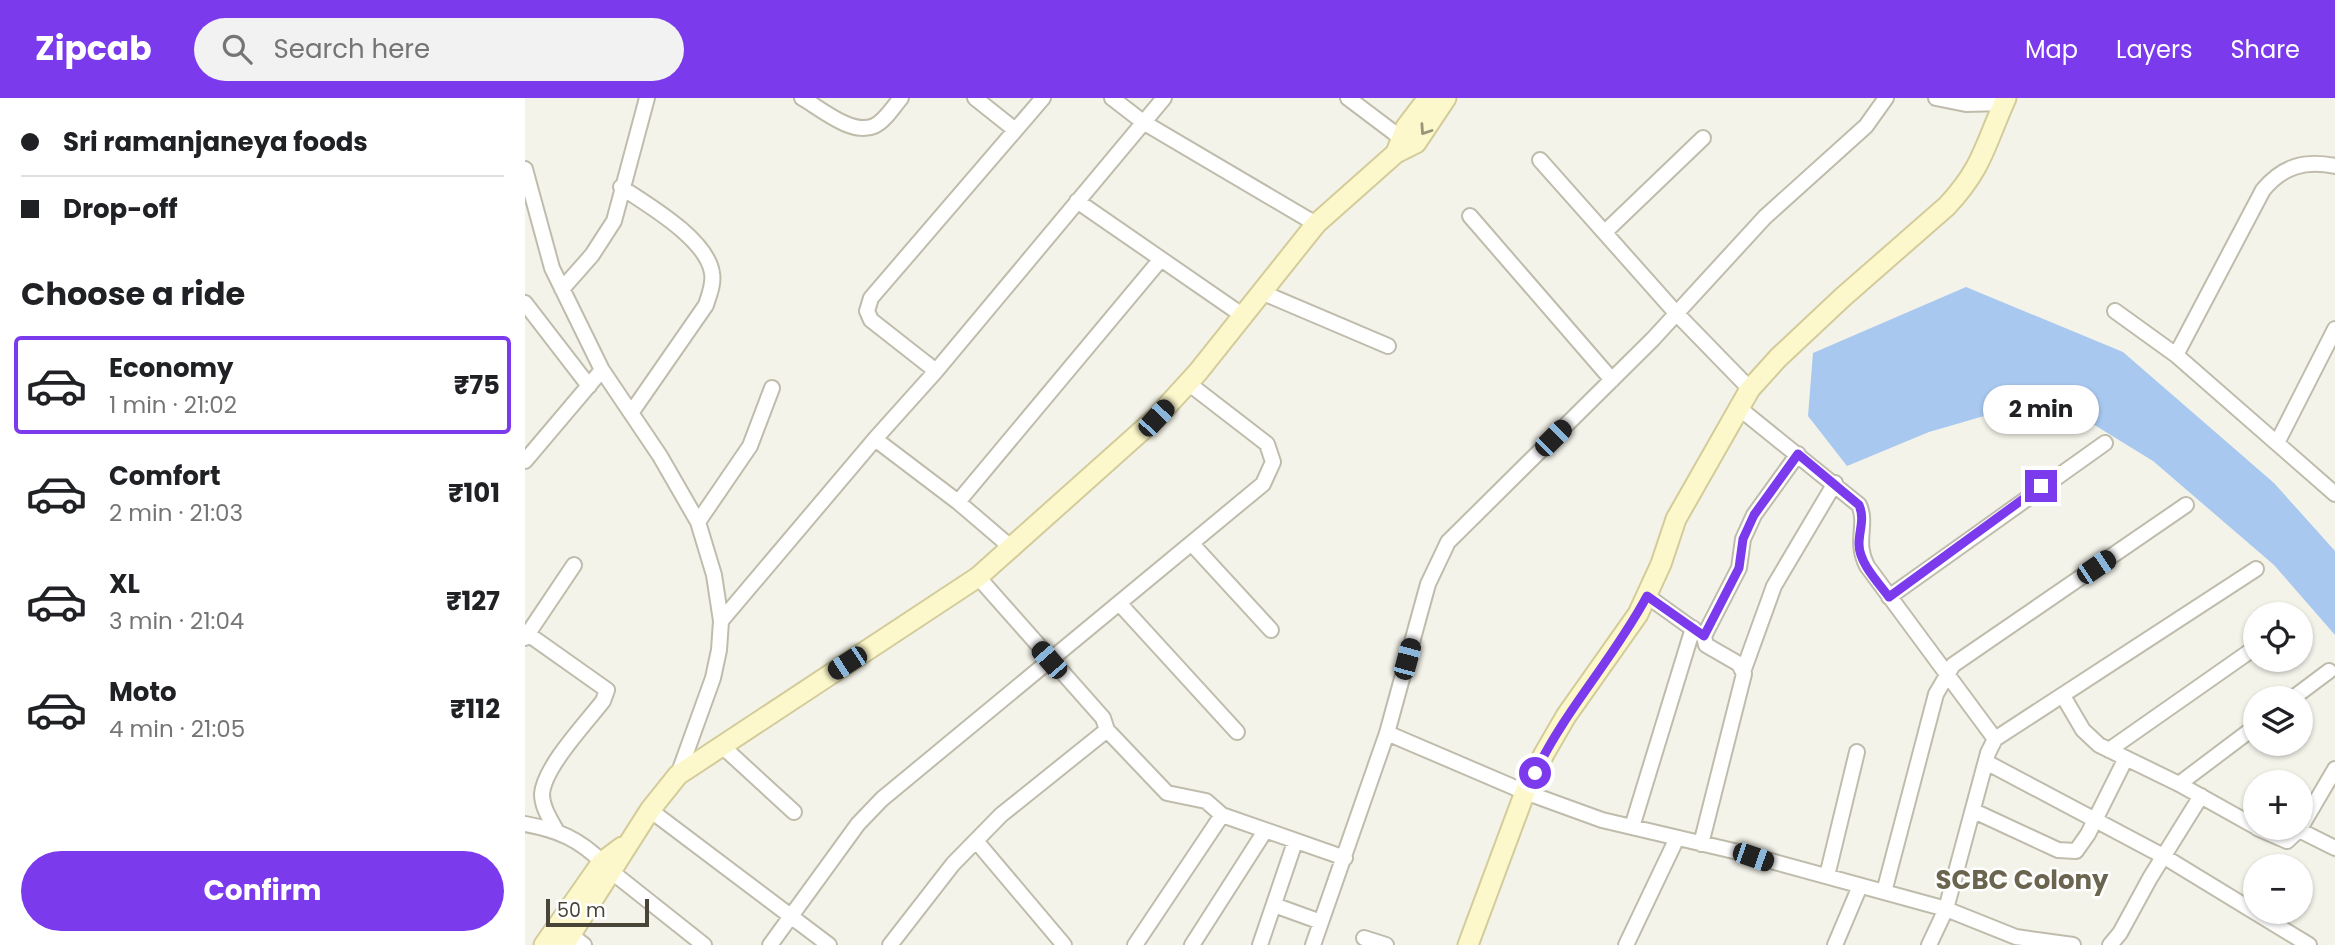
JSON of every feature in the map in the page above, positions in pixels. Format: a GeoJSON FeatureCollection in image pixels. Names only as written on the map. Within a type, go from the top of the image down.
{"type":"FeatureCollection","features":[{"type":"Feature","properties":{"kind":"street"},"geometry":{"type":"LineString","coordinates":[[562,289],[605,238],[614,221],[647,98]]}},
{"type":"Feature","properties":{"kind":"street"},"geometry":{"type":"LineString","coordinates":[[802,98],[862,129],[873,127],[901,98]]}},
{"type":"Feature","properties":{"kind":"street"},"geometry":{"type":"LineString","coordinates":[[975,98],[1014,130]]}},
{"type":"Feature","properties":{"kind":"street"},"geometry":{"type":"LineString","coordinates":[[936,371],[871,320],[867,311],[871,298],[1043,98]]}},
{"type":"Feature","properties":{"kind":"street"},"geometry":{"type":"LineString","coordinates":[[1112,98],[1143,122],[1316,224]]}},
{"type":"Feature","properties":{"kind":"street"},"geometry":{"type":"LineString","coordinates":[[721,621],[936,371],[1164,98]]}},
{"type":"Feature","properties":{"kind":"street"},"geometry":{"type":"LineString","coordinates":[[1347,98],[1398,146]]}},
{"type":"Feature","properties":{"kind":"street"},"geometry":{"type":"LineString","coordinates":[[544,945],[631,840],[650,810],[678,775],[978,577],[1013,549],[1156,418],[1188,383],[1316,224],[1398,146],[1428,98]]}},
{"type":"Feature","properties":{"kind":"street"},"geometry":{"type":"LineString","coordinates":[[1398,146],[1416,143],[1446,98]]}},
{"type":"Feature","properties":{"kind":"street"},"geometry":{"type":"LineString","coordinates":[[1313,945],[1387,733],[1428,584],[1448,542],[1612,380],[1775,207],[1866,126],[1887,98]]}},
{"type":"Feature","properties":{"kind":"street"},"geometry":{"type":"LineString","coordinates":[[1468,945],[1525,792],[1566,716],[1626,632],[1647,596],[1676,519],[1750,389],[1778,358],[1947,206],[1978,167],[2005,101],[1966,104],[1936,98]]}},
{"type":"Feature","properties":{"kind":"street"},"geometry":{"type":"LineString","coordinates":[[1605,232],[1703,138]]}},
{"type":"Feature","properties":{"kind":"street"},"geometry":{"type":"LineString","coordinates":[[1540,160],[1676,313],[1750,389]]}},
{"type":"Feature","properties":{"kind":"street"},"geometry":{"type":"LineString","coordinates":[[2176,355],[2263,190],[2274,177],[2293,166],[2335,166]]}},
{"type":"Feature","properties":{"kind":"street"},"geometry":{"type":"LineString","coordinates":[[525,169],[546,250],[562,289],[603,370],[698,522],[714,575],[721,621],[713,678],[678,775]]}},
{"type":"Feature","properties":{"kind":"street"},"geometry":{"type":"LineString","coordinates":[[621,187],[679,228],[707,260],[712,272],[712,285],[706,305],[631,413]]}},
{"type":"Feature","properties":{"kind":"street"},"geometry":{"type":"LineString","coordinates":[[1077,201],[1242,315]]}},
{"type":"Feature","properties":{"kind":"street"},"geometry":{"type":"LineString","coordinates":[[1470,216],[1612,380]]}},
{"type":"Feature","properties":{"kind":"street"},"geometry":{"type":"LineString","coordinates":[[958,502],[1161,259]]}},
{"type":"Feature","properties":{"kind":"street"},"geometry":{"type":"LineString","coordinates":[[1261,292],[1388,346]]}},
{"type":"Feature","properties":{"kind":"street"},"geometry":{"type":"LineString","coordinates":[[525,303],[589,386]]}},
{"type":"Feature","properties":{"kind":"street"},"geometry":{"type":"LineString","coordinates":[[2115,312],[2176,355],[2278,441],[2335,494]]}},
{"type":"Feature","properties":{"kind":"street"},"geometry":{"type":"LineString","coordinates":[[2278,441],[2335,329]]}},
{"type":"Feature","properties":{"kind":"street"},"geometry":{"type":"LineString","coordinates":[[525,461],[603,370]]}},
{"type":"Feature","properties":{"kind":"street"},"geometry":{"type":"LineString","coordinates":[[771,945],[857,824],[882,799],[1263,484],[1270,472],[1273,454],[1267,444],[1188,383]]}},
{"type":"Feature","properties":{"kind":"street"},"geometry":{"type":"LineString","coordinates":[[698,522],[750,446],[772,388]]}},
{"type":"Feature","properties":{"kind":"street"},"geometry":{"type":"LineString","coordinates":[[1739,408],[1854,499],[1862,512],[1859,547],[1867,566],[1995,739]]}},
{"type":"Feature","properties":{"kind":"street"},"geometry":{"type":"LineString","coordinates":[[875,439],[958,502],[1013,549]]}},
{"type":"Feature","properties":{"kind":"street"},"geometry":{"type":"LineString","coordinates":[[1889,597],[2105,443]]}},
{"type":"Feature","properties":{"kind":"street"},"geometry":{"type":"LineString","coordinates":[[1632,827],[1698,632],[1739,568],[1743,539],[1754,515],[1798,454]]}},
{"type":"Feature","properties":{"kind":"street"},"geometry":{"type":"LineString","coordinates":[[1701,844],[1744,681],[1744,669],[1774,586],[1835,483]]}},
{"type":"Feature","properties":{"kind":"street"},"geometry":{"type":"LineString","coordinates":[[1884,892],[1927,723],[1946,674],[1980,644],[2186,505]]}},
{"type":"Feature","properties":{"kind":"street"},"geometry":{"type":"LineString","coordinates":[[1192,544],[1271,630]]}},
{"type":"Feature","properties":{"kind":"street"},"geometry":{"type":"LineString","coordinates":[[556,830],[544,807],[543,789],[558,760],[603,701],[607,690],[526,635],[574,565]]}},
{"type":"Feature","properties":{"kind":"street"},"geometry":{"type":"LineString","coordinates":[[1929,945],[1946,909],[1986,762],[1995,739],[2256,569]]}},
{"type":"Feature","properties":{"kind":"street"},"geometry":{"type":"LineString","coordinates":[[978,577],[1103,718],[1107,730],[1167,793],[1206,801],[1222,815],[1345,858]]}},
{"type":"Feature","properties":{"kind":"street"},"geometry":{"type":"LineString","coordinates":[[1647,596],[1698,632],[1710,648],[1744,669]]}},
{"type":"Feature","properties":{"kind":"street"},"geometry":{"type":"LineString","coordinates":[[1119,603],[1237,732]]}},
{"type":"Feature","properties":{"kind":"street"},"geometry":{"type":"LineString","coordinates":[[2109,750],[2243,656]]}},
{"type":"Feature","properties":{"kind":"street"},"geometry":{"type":"LineString","coordinates":[[2309,686],[2329,671]]}},
{"type":"Feature","properties":{"kind":"street"},"geometry":{"type":"LineString","coordinates":[[2063,696],[2083,730],[2109,750],[2179,784],[2243,820]]}},
{"type":"Feature","properties":{"kind":"street"},"geometry":{"type":"LineString","coordinates":[[890,945],[953,863],[977,842],[1001,815],[1107,730]]}},
{"type":"Feature","properties":{"kind":"street"},"geometry":{"type":"LineString","coordinates":[[1387,733],[1525,792],[1632,827],[1946,909],[2016,937],[2073,945]]}},
{"type":"Feature","properties":{"kind":"street"},"geometry":{"type":"LineString","coordinates":[[2179,784],[2243,736]]}},
{"type":"Feature","properties":{"kind":"street"},"geometry":{"type":"LineString","coordinates":[[722,746],[794,812]]}},
{"type":"Feature","properties":{"kind":"street"},"geometry":{"type":"LineString","coordinates":[[1827,876],[1857,752]]}},
{"type":"Feature","properties":{"kind":"street"},"geometry":{"type":"LineString","coordinates":[[1974,811],[2064,852],[2076,851],[2126,758]]}},
{"type":"Feature","properties":{"kind":"street"},"geometry":{"type":"LineString","coordinates":[[1986,762],[2096,818],[2309,945]]}},
{"type":"Feature","properties":{"kind":"street"},"geometry":{"type":"LineString","coordinates":[[2313,806],[2335,769]]}},
{"type":"Feature","properties":{"kind":"street"},"geometry":{"type":"LineString","coordinates":[[2110,945],[2120,933],[2163,856],[2201,796]]}},
{"type":"Feature","properties":{"kind":"street"},"geometry":{"type":"LineString","coordinates":[[650,810],[829,945]]}},
{"type":"Feature","properties":{"kind":"street"},"geometry":{"type":"LineString","coordinates":[[1135,945],[1222,815]]}},
{"type":"Feature","properties":{"kind":"street"},"geometry":{"type":"LineString","coordinates":[[525,824],[556,830],[584,844],[607,867],[704,945]]}},
{"type":"Feature","properties":{"kind":"street"},"geometry":{"type":"LineString","coordinates":[[1192,945],[1265,831]]}},
{"type":"Feature","properties":{"kind":"street"},"geometry":{"type":"LineString","coordinates":[[2313,835],[2335,848]]}},
{"type":"Feature","properties":{"kind":"street"},"geometry":{"type":"LineString","coordinates":[[1626,945],[1677,838]]}},
{"type":"Feature","properties":{"kind":"street"},"geometry":{"type":"LineString","coordinates":[[977,842],[1064,945]]}},
{"type":"Feature","properties":{"kind":"street"},"geometry":{"type":"LineString","coordinates":[[1260,945],[1295,842]]}},
{"type":"Feature","properties":{"kind":"street"},"geometry":{"type":"LineString","coordinates":[[573,942],[607,867]]}},
{"type":"Feature","properties":{"kind":"street"},"geometry":{"type":"LineString","coordinates":[[1835,945],[1860,886]]}},
{"type":"Feature","properties":{"kind":"street"},"geometry":{"type":"LineString","coordinates":[[1274,905],[1321,922]]}},
{"type":"Feature","properties":{"kind":"street"},"geometry":{"type":"LineString","coordinates":[[1364,938],[1386,945]]}},
{"type":"Feature","properties":{"kind":"water"},"geometry":{"type":"Polygon","coordinates":[[[1966,287],[2123,352],[2274,483],[2335,551],[2335,635],[2313,610],[2313,602],[2306,602],[2274,565],[2153,461],[2049,397],[1929,432],[1847,466],[1808,416],[1813,353],[1966,287]]]}},
{"type":"Feature","properties":{"kind":"district","name":"SCBC Colony"},"geometry":{"type":"Point","coordinates":[2022,880]}},
{"type":"Feature","properties":{"kind":"route"},"geometry":{"type":"LineString","coordinates":[[1535,773],[1566,716],[1626,632],[1647,596],[1704,636],[1739,568],[1741,544],[1754,515],[1798,454],[1859,505],[1863,519],[1859,547],[1867,566],[1889,597],[2041,486]]}}]}
